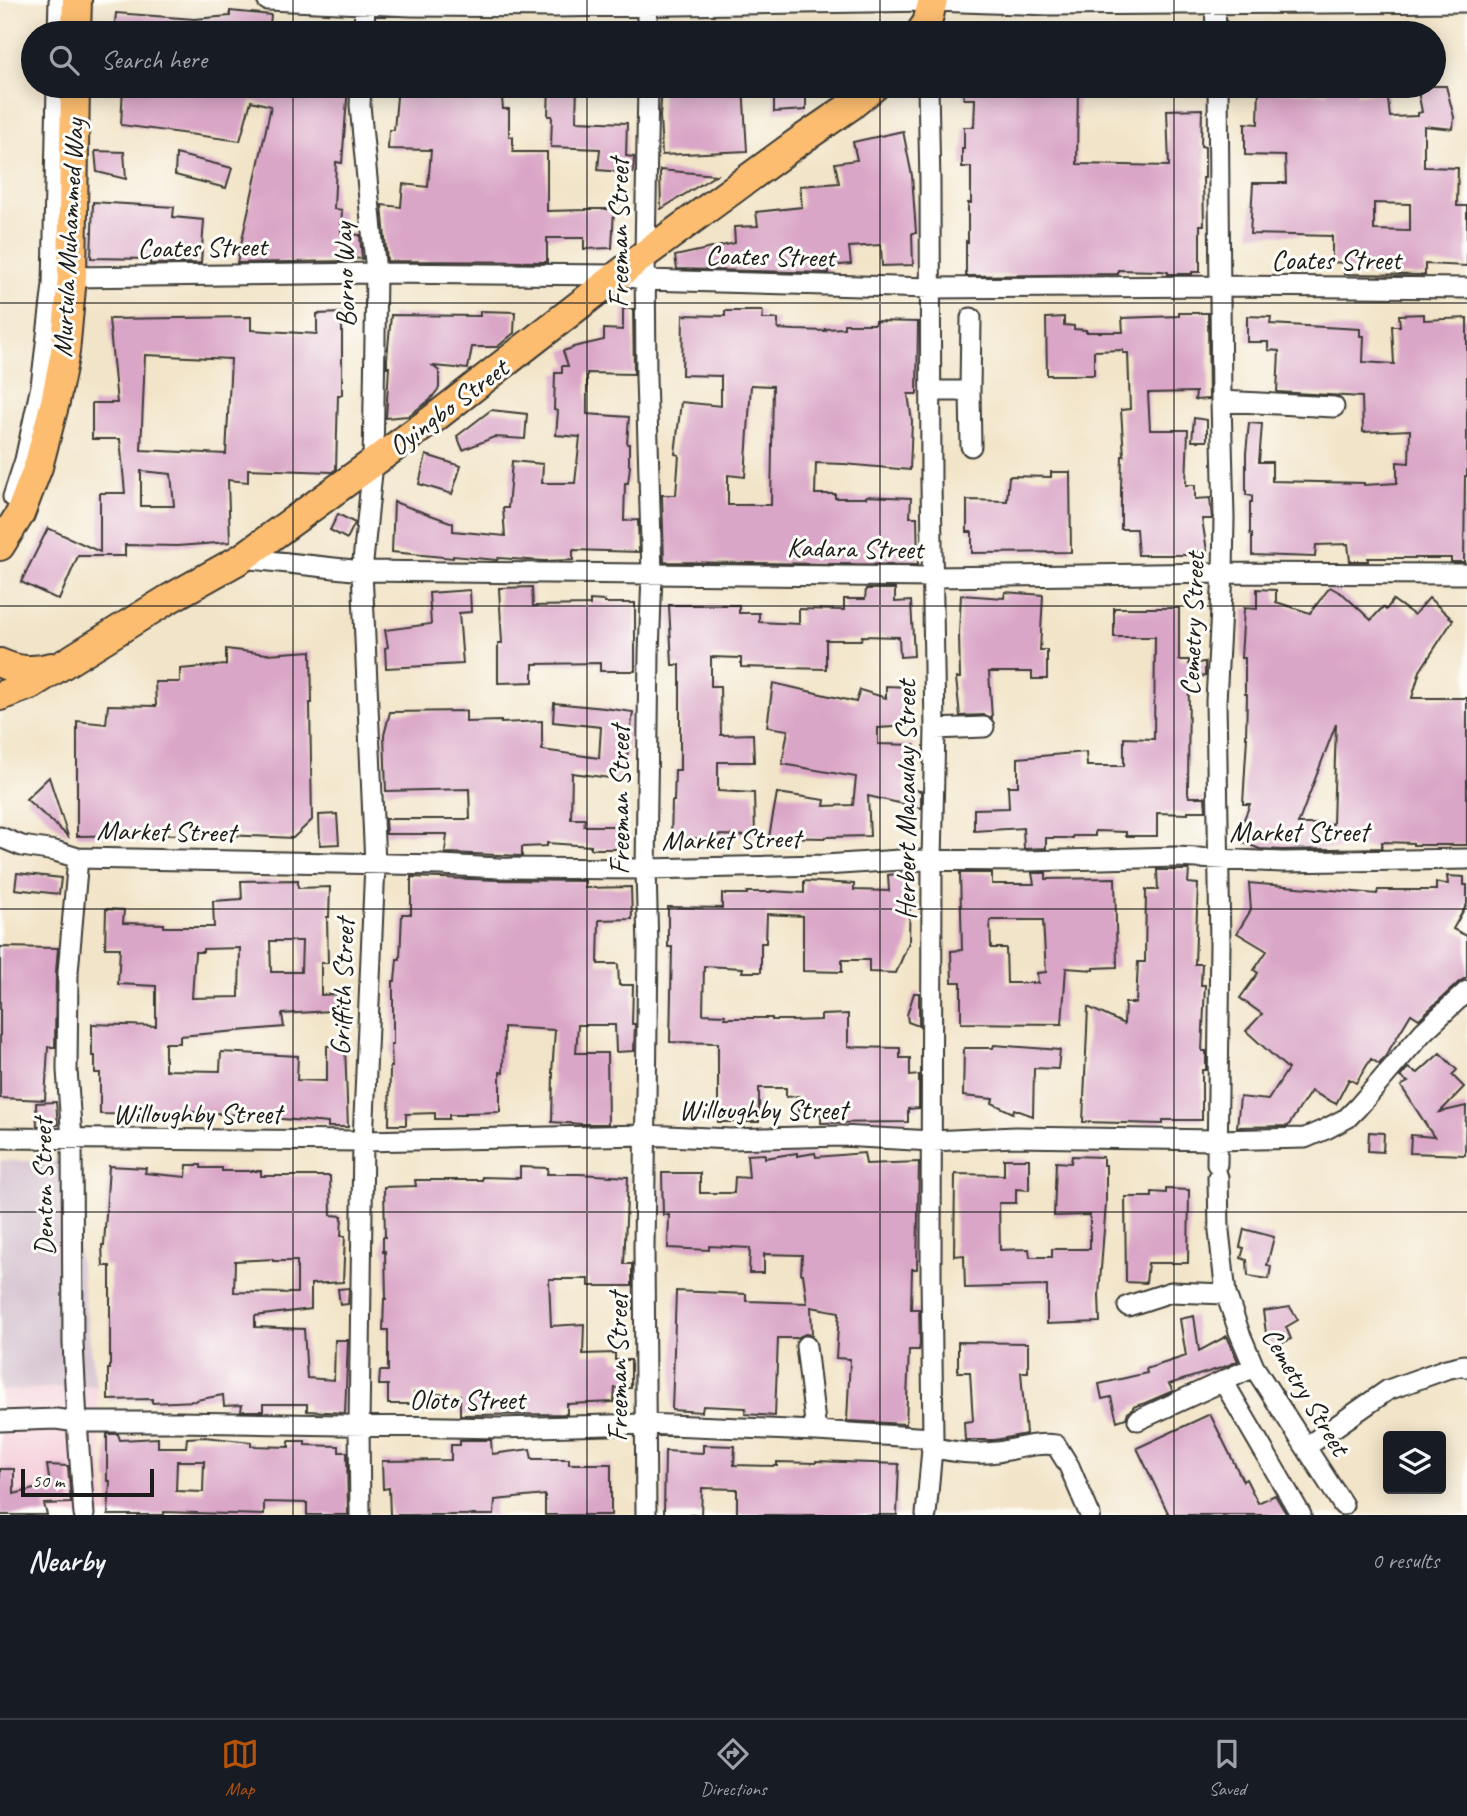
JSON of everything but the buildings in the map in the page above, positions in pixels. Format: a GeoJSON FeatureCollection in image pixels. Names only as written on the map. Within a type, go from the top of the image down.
{"type":"FeatureCollection","features":[{"type":"Feature","properties":{"kind":"highway"},"geometry":{"type":"LineString","coordinates":[[76,21],[77,0]]}},
{"type":"Feature","properties":{"kind":"highway","name":"Murtula Muhammed Way"},"geometry":{"type":"LineString","coordinates":[[0,546],[20,514],[38,467],[65,352],[72,277],[75,98]]}},
{"type":"Feature","properties":{"kind":"highway","name":"Oyingbo Street"},"geometry":{"type":"LineString","coordinates":[[0,696],[30,685],[167,600],[242,558],[637,270],[798,142],[860,98]]}},
{"type":"Feature","properties":{"kind":"highway"},"geometry":{"type":"LineString","coordinates":[[0,663],[18,670],[38,671],[66,664]]}},
{"type":"Feature","properties":{"kind":"street"},"geometry":{"type":"LineString","coordinates":[[58,21],[59,0]]}},
{"type":"Feature","properties":{"kind":"street"},"geometry":{"type":"LineString","coordinates":[[267,0],[365,1],[412,6],[542,7],[647,3],[928,18],[1049,5],[1467,2]]}},
{"type":"Feature","properties":{"kind":"street"},"geometry":{"type":"LineString","coordinates":[[364,21],[365,1]]}},
{"type":"Feature","properties":{"kind":"street"},"geometry":{"type":"LineString","coordinates":[[1215,2],[1216,21]]}},
{"type":"Feature","properties":{"kind":"street"},"geometry":{"type":"LineString","coordinates":[[647,3],[647,21]]}},
{"type":"Feature","properties":{"kind":"street"},"geometry":{"type":"LineString","coordinates":[[0,527],[12,501],[25,460],[41,386],[53,285],[57,98]]}},
{"type":"Feature","properties":{"kind":"street","name":"Borno Way"},"geometry":{"type":"LineString","coordinates":[[360,98],[376,273],[373,463]]}},
{"type":"Feature","properties":{"kind":"street","name":"Freeman Street"},"geometry":{"type":"LineString","coordinates":[[646,1515],[644,1248],[649,949],[646,869],[652,574],[646,377],[637,270],[647,98]]}},
{"type":"Feature","properties":{"kind":"street","name":"Herbert Macaulay Street"},"geometry":{"type":"LineString","coordinates":[[926,1515],[932,1442],[934,729],[928,98]]}},
{"type":"Feature","properties":{"kind":"street","name":"Cemetry Street"},"geometry":{"type":"LineString","coordinates":[[1219,98],[1224,518],[1216,701],[1219,859],[1219,1231],[1226,1294],[1254,1367],[1343,1505]]}},
{"type":"Feature","properties":{"kind":"street","name":"Coates Street"},"geometry":{"type":"LineString","coordinates":[[72,277],[637,270],[931,288],[1467,288]]}},
{"type":"Feature","properties":{"kind":"street"},"geometry":{"type":"LineString","coordinates":[[971,318],[971,446]]}},
{"type":"Feature","properties":{"kind":"street"},"geometry":{"type":"LineString","coordinates":[[932,391],[970,391]]}},
{"type":"Feature","properties":{"kind":"street"},"geometry":{"type":"LineString","coordinates":[[1221,401],[1334,407]]}},
{"type":"Feature","properties":{"kind":"street","name":"Griffith Street"},"geometry":{"type":"LineString","coordinates":[[360,1515],[363,1142],[375,864],[362,571],[373,463]]}},
{"type":"Feature","properties":{"kind":"street","name":"Kadara Street"},"geometry":{"type":"LineString","coordinates":[[242,558],[362,571],[933,577],[1223,573],[1467,574]]}},
{"type":"Feature","properties":{"kind":"street"},"geometry":{"type":"LineString","coordinates":[[934,729],[984,727]]}},
{"type":"Feature","properties":{"kind":"street","name":"Market Street"},"geometry":{"type":"LineString","coordinates":[[0,837],[22,846],[78,858],[646,869],[932,860],[1026,861],[1177,857],[1282,862],[1467,859]]}},
{"type":"Feature","properties":{"kind":"street","name":"Denton Street"},"geometry":{"type":"LineString","coordinates":[[78,858],[68,972],[67,1070],[72,1140],[73,1343],[84,1515]]}},
{"type":"Feature","properties":{"kind":"street","name":"Willoughby Street"},"geometry":{"type":"LineString","coordinates":[[0,1138],[363,1142],[646,1135],[730,1139],[841,1136],[932,1141],[1015,1137],[1217,1140],[1305,1138],[1347,1118],[1423,1032],[1467,991]]}},
{"type":"Feature","properties":{"kind":"street"},"geometry":{"type":"LineString","coordinates":[[1128,1306],[1171,1292],[1226,1294]]}},
{"type":"Feature","properties":{"kind":"street"},"geometry":{"type":"LineString","coordinates":[[806,1346],[816,1430]]}},
{"type":"Feature","properties":{"kind":"street"},"geometry":{"type":"LineString","coordinates":[[1306,1447],[1388,1390],[1446,1369],[1464,1365],[1467,1367]]}},
{"type":"Feature","properties":{"kind":"street"},"geometry":{"type":"LineString","coordinates":[[1138,1420],[1254,1367]]}},
{"type":"Feature","properties":{"kind":"street"},"geometry":{"type":"LineString","coordinates":[[1223,1381],[1301,1515]]}},
{"type":"Feature","properties":{"kind":"street","name":"Oloto Street"},"geometry":{"type":"LineString","coordinates":[[0,1421],[56,1419],[77,1422],[500,1429],[645,1424],[816,1430],[932,1442],[961,1453],[996,1452],[1045,1443],[1056,1445],[1069,1466],[1090,1515]]}},
{"type":"Feature","properties":{"kind":"shaded area"},"geometry":{"type":"Polygon","coordinates":[[[0,1161],[66,1161],[96,1385],[0,1391],[0,1161]]]}},
{"type":"Feature","properties":{"kind":"shaded area"},"geometry":{"type":"Polygon","coordinates":[[[96,1385],[107,1515],[0,1515],[0,1391],[96,1385]]]}}]}
